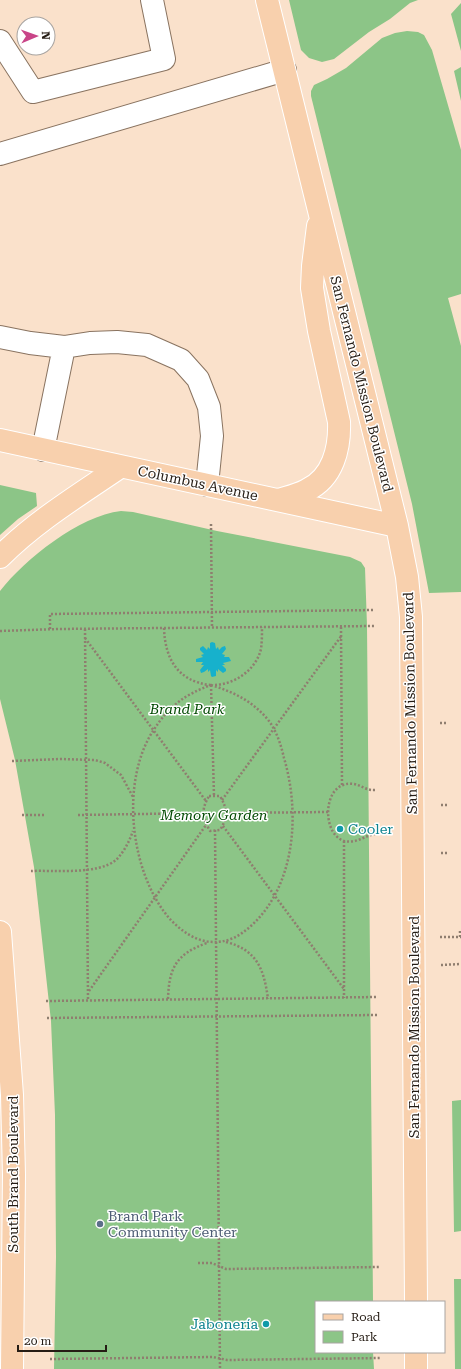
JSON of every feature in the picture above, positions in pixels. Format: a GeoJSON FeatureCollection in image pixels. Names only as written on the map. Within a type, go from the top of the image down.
{"type":"FeatureCollection","features":[{"type":"Feature","properties":{"kind":"main road","name":"San Fernando Mission Boulevard"},"geometry":{"type":"LineString","coordinates":[[267,0],[397,526],[407,577],[411,617],[416,1301]]}},
{"type":"Feature","properties":{"kind":"main road"},"geometry":{"type":"LineString","coordinates":[[278,500],[308,490],[316,485],[334,462],[340,436],[339,422],[319,331],[312,288],[319,211]]}},
{"type":"Feature","properties":{"kind":"main road","name":"Columbus Avenue"},"geometry":{"type":"LineString","coordinates":[[0,440],[397,526]]}},
{"type":"Feature","properties":{"kind":"main road"},"geometry":{"type":"LineString","coordinates":[[0,557],[16,541],[36,525],[120,466]]}},
{"type":"Feature","properties":{"kind":"main road","name":"South Brand Boulevard"},"geometry":{"type":"LineString","coordinates":[[0,932],[12,1095],[14,1175],[12,1369]]}},
{"type":"Feature","properties":{"kind":"main road"},"geometry":{"type":"LineString","coordinates":[[416,1353],[416,1369]]}},
{"type":"Feature","properties":{"kind":"lane"},"geometry":{"type":"LineString","coordinates":[[0,41],[33,92],[164,60],[152,0]]}},
{"type":"Feature","properties":{"kind":"lane"},"geometry":{"type":"LineString","coordinates":[[0,154],[285,70]]}},
{"type":"Feature","properties":{"kind":"lane"},"geometry":{"type":"LineString","coordinates":[[0,336],[30,343],[64,347],[90,343],[124,343],[147,346],[181,360],[198,379],[209,407],[212,436],[207,485]]}},
{"type":"Feature","properties":{"kind":"lane"},"geometry":{"type":"LineString","coordinates":[[43,450],[64,347]]}},
{"type":"Feature","properties":{"kind":"path"},"geometry":{"type":"LineString","coordinates":[[211,524],[212,628]]}},
{"type":"Feature","properties":{"kind":"path"},"geometry":{"type":"LineString","coordinates":[[50,629],[50,614],[374,610]]}},
{"type":"Feature","properties":{"kind":"path"},"geometry":{"type":"LineString","coordinates":[[341,626],[342,785]]}},
{"type":"Feature","properties":{"kind":"path"},"geometry":{"type":"LineString","coordinates":[[0,631],[50,629],[374,626]]}},
{"type":"Feature","properties":{"kind":"path"},"geometry":{"type":"LineString","coordinates":[[262,627],[261,650],[250,668],[241,677],[226,683],[211,685],[180,699],[153,730],[145,745],[139,766],[135,783],[133,814],[134,830],[140,860],[148,883],[162,910],[179,928],[196,939],[210,942],[226,942],[241,947],[249,952],[255,958],[264,977],[268,999]]}},
{"type":"Feature","properties":{"kind":"path"},"geometry":{"type":"LineString","coordinates":[[164,628],[164,643],[173,665],[179,671],[191,680],[198,683],[211,685],[235,693],[252,704],[269,722],[274,729],[282,749],[293,796],[292,830],[288,856],[284,875],[275,896],[264,912],[250,927],[243,933],[226,942]]}},
{"type":"Feature","properties":{"kind":"path"},"geometry":{"type":"LineString","coordinates":[[85,629],[88,1000]]}},
{"type":"Feature","properties":{"kind":"path"},"geometry":{"type":"LineString","coordinates":[[222,800],[342,636]]}},
{"type":"Feature","properties":{"kind":"path"},"geometry":{"type":"LineString","coordinates":[[85,638],[206,801]]}},
{"type":"Feature","properties":{"kind":"path"},"geometry":{"type":"LineString","coordinates":[[211,685],[214,796]]}},
{"type":"Feature","properties":{"kind":"path"},"geometry":{"type":"LineString","coordinates":[[440,723],[446,723]]}},
{"type":"Feature","properties":{"kind":"path"},"geometry":{"type":"LineString","coordinates":[[12,761],[86,759],[105,763],[121,775],[134,798]]}},
{"type":"Feature","properties":{"kind":"path"},"geometry":{"type":"LineString","coordinates":[[376,790],[368,790],[362,785],[357,784],[342,785],[334,792],[328,812],[328,820],[331,827],[339,838],[344,841],[358,841],[369,835],[376,834]]}},
{"type":"Feature","properties":{"kind":"path"},"geometry":{"type":"LineString","coordinates":[[209,796],[214,796],[220,796],[226,806],[226,820],[220,830],[210,831],[204,819],[203,806],[209,796]]}},
{"type":"Feature","properties":{"kind":"path"},"geometry":{"type":"LineString","coordinates":[[441,806],[447,805]]}},
{"type":"Feature","properties":{"kind":"path"},"geometry":{"type":"LineString","coordinates":[[226,813],[328,812]]}},
{"type":"Feature","properties":{"kind":"path"},"geometry":{"type":"LineString","coordinates":[[78,815],[204,813]]}},
{"type":"Feature","properties":{"kind":"path"},"geometry":{"type":"LineString","coordinates":[[22,815],[44,815]]}},
{"type":"Feature","properties":{"kind":"path"},"geometry":{"type":"LineString","coordinates":[[88,991],[206,825]]}},
{"type":"Feature","properties":{"kind":"path"},"geometry":{"type":"LineString","coordinates":[[223,826],[344,989]]}},
{"type":"Feature","properties":{"kind":"path"},"geometry":{"type":"LineString","coordinates":[[31,871],[87,870],[101,867],[115,861],[125,849],[134,830]]}},
{"type":"Feature","properties":{"kind":"path"},"geometry":{"type":"LineString","coordinates":[[214,830],[220,1369]]}},
{"type":"Feature","properties":{"kind":"path"},"geometry":{"type":"LineString","coordinates":[[344,841],[344,998]]}},
{"type":"Feature","properties":{"kind":"path"},"geometry":{"type":"LineString","coordinates":[[441,854],[448,853]]}},
{"type":"Feature","properties":{"kind":"path"},"geometry":{"type":"LineString","coordinates":[[440,937],[460,937],[460,931]]}},
{"type":"Feature","properties":{"kind":"path"},"geometry":{"type":"LineString","coordinates":[[168,999],[170,976],[175,965],[192,950],[210,942]]}},
{"type":"Feature","properties":{"kind":"path"},"geometry":{"type":"LineString","coordinates":[[441,965],[461,964]]}},
{"type":"Feature","properties":{"kind":"path"},"geometry":{"type":"LineString","coordinates":[[46,1001],[378,997]]}},
{"type":"Feature","properties":{"kind":"path"},"geometry":{"type":"LineString","coordinates":[[47,1018],[377,1015]]}},
{"type":"Feature","properties":{"kind":"path"},"geometry":{"type":"LineString","coordinates":[[198,1263],[212,1263],[226,1269],[379,1267]]}},
{"type":"Feature","properties":{"kind":"path"},"geometry":{"type":"LineString","coordinates":[[50,1359],[213,1357],[227,1360],[381,1358]]}},
{"type":"Feature","properties":{"kind":"green space"},"geometry":{"type":"Polygon","coordinates":[[[289,0],[418,0],[410,3],[334,59],[322,62],[309,58],[301,50],[289,0]]]}},
{"type":"Feature","properties":{"kind":"green space"},"geometry":{"type":"Polygon","coordinates":[[[461,3],[461,51],[451,14],[461,3]]]}},
{"type":"Feature","properties":{"kind":"green space"},"geometry":{"type":"Polygon","coordinates":[[[407,31],[418,32],[424,35],[432,50],[461,150],[461,294],[448,298],[461,346],[461,592],[429,593],[412,504],[311,96],[311,91],[314,85],[346,68],[382,38],[395,33],[407,31]]]}},
{"type":"Feature","properties":{"kind":"green space"},"geometry":{"type":"Polygon","coordinates":[[[461,67],[461,101],[454,71],[461,67]]]}},
{"type":"Feature","properties":{"kind":"green space"},"geometry":{"type":"Polygon","coordinates":[[[0,485],[36,493],[37,506],[18,519],[0,535],[0,485]]]}},
{"type":"Feature","properties":{"kind":"green space","name":"Brand Park"},"geometry":{"type":"Polygon","coordinates":[[[121,511],[133,512],[217,531],[350,557],[361,562],[365,568],[367,626],[373,1301],[315,1301],[315,1353],[373,1353],[374,1369],[54,1369],[56,1257],[55,1115],[51,1021],[34,867],[15,760],[0,699],[0,591],[38,553],[54,541],[88,521],[121,511]]]}},
{"type":"Feature","properties":{"kind":"green space"},"geometry":{"type":"Polygon","coordinates":[[[461,1100],[461,1231],[454,1232],[452,1101],[461,1100]]]}},
{"type":"Feature","properties":{"kind":"green space"},"geometry":{"type":"Polygon","coordinates":[[[454,1279],[461,1279],[461,1369],[455,1369],[454,1279]]]}},
{"type":"Feature","properties":{"kind":"water"},"geometry":{"type":"Polygon","coordinates":[[[210,643],[215,643],[216,649],[218,647],[219,650],[225,646],[226,649],[222,654],[225,655],[224,657],[229,657],[231,661],[223,663],[225,665],[222,665],[226,671],[223,673],[218,669],[218,672],[216,670],[216,676],[212,677],[210,670],[208,672],[208,669],[201,673],[200,670],[204,665],[201,665],[203,662],[196,662],[196,659],[203,657],[201,655],[204,654],[200,648],[203,646],[207,650],[208,647],[210,649],[210,643]]]}},
{"type":"Feature","properties":{"kind":"place","name":"Cooler"},"geometry":{"type":"Point","coordinates":[340,829]}},
{"type":"Feature","properties":{"kind":"place","name":"Brand Park Community Center"},"geometry":{"type":"Point","coordinates":[100,1224]}},
{"type":"Feature","properties":{"kind":"place","name":"Jabonería"},"geometry":{"type":"Point","coordinates":[266,1324]}},
{"type":"Feature","properties":{"kind":"park label","name":"Memory Garden"},"geometry":{"type":"Point","coordinates":[214,815]}}]}
